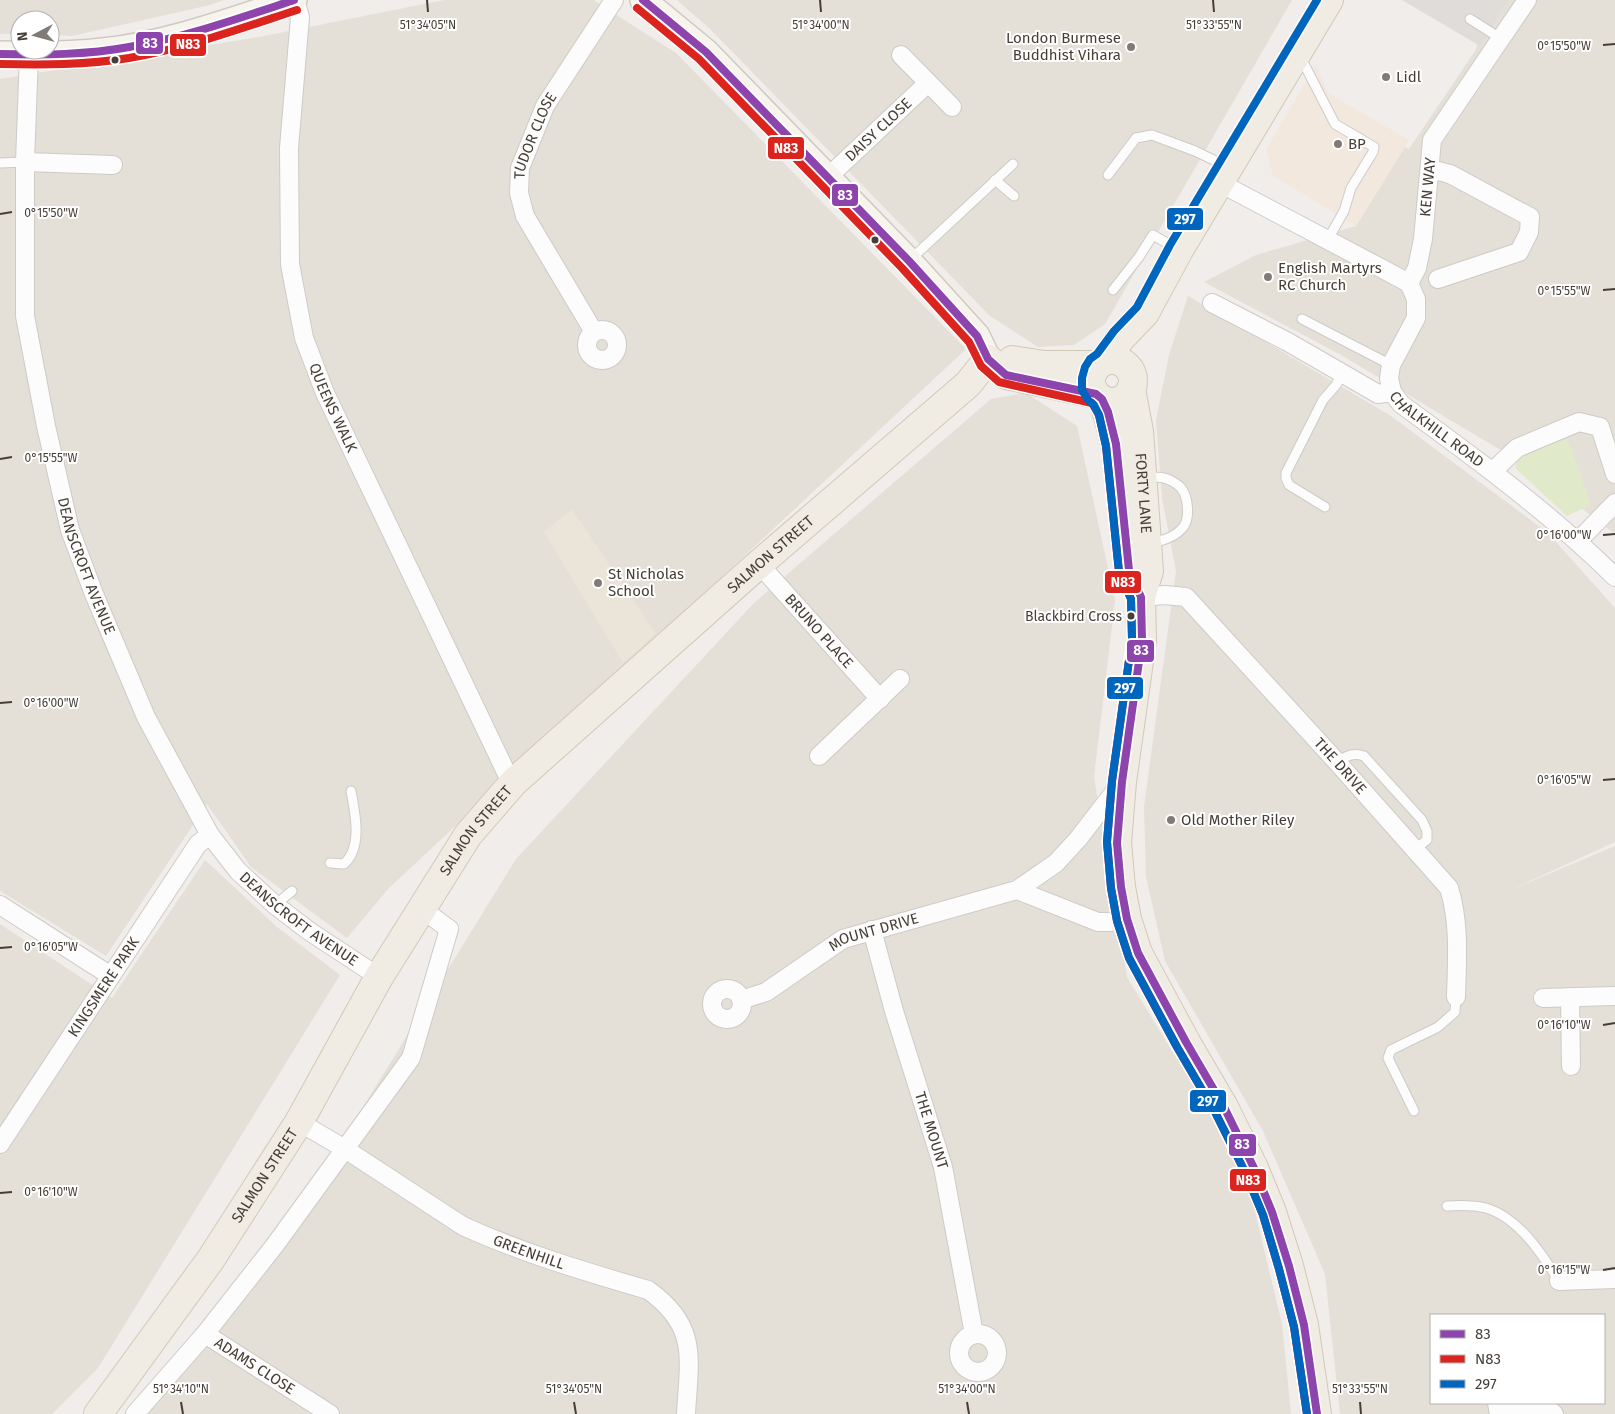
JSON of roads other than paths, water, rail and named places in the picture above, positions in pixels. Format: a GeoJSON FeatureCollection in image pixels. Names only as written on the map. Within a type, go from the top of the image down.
{"type":"FeatureCollection","features":[{"type":"Feature","properties":{"kind":"main road"},"geometry":{"type":"LineString","coordinates":[[60,53],[103,51],[181,36],[295,0]]}},
{"type":"Feature","properties":{"kind":"main road"},"geometry":{"type":"LineString","coordinates":[[643,0],[706,52],[910,261],[977,336],[988,359],[1006,375],[1099,397],[1110,402],[1118,401],[1126,396],[1131,380],[1145,313]]}},
{"type":"Feature","properties":{"kind":"main road"},"geometry":{"type":"LineString","coordinates":[[1099,397],[1092,387],[1094,371],[1121,338],[1145,313],[1179,250],[1329,0]]}},
{"type":"Feature","properties":{"kind":"main road"},"geometry":{"type":"LineString","coordinates":[[988,359],[1015,360],[1044,365],[1119,361],[1126,365],[1131,380]]}},
{"type":"Feature","properties":{"kind":"main road","name":"SALMON STREET"},"geometry":{"type":"LineString","coordinates":[[98,1414],[211,1259],[299,1122],[379,977],[468,835],[514,782],[759,564],[968,384],[988,359]]}},
{"type":"Feature","properties":{"kind":"main road","name":"FORTY LANE"},"geometry":{"type":"LineString","coordinates":[[1131,380],[1139,431],[1148,571],[1140,597]]}},
{"type":"Feature","properties":{"kind":"main road","name":"FORTY LANE"},"geometry":{"type":"LineString","coordinates":[[1099,397],[1116,444],[1129,570],[1140,597],[1142,640],[1122,782],[1117,843],[1121,887],[1127,919],[1138,953],[1224,1107],[1254,1168],[1272,1212],[1290,1266],[1304,1325],[1317,1414]]}},
{"type":"Feature","properties":{"kind":"street","name":"QUEENS WALK"},"geometry":{"type":"LineString","coordinates":[[295,0],[300,17],[289,148],[290,264],[304,338],[325,393],[506,772],[514,782]]}},
{"type":"Feature","properties":{"kind":"street","name":"TUDOR CLOSE"},"geometry":{"type":"LineString","coordinates":[[594,332],[525,216],[519,194],[520,168],[545,106],[614,0]]}},
{"type":"Feature","properties":{"kind":"street","name":"KEN WAY"},"geometry":{"type":"LineString","coordinates":[[1409,283],[1417,268],[1423,239],[1432,140],[1527,0]]}},
{"type":"Feature","properties":{"kind":"street"},"geometry":{"type":"LineString","coordinates":[[901,54],[952,107]]}},
{"type":"Feature","properties":{"kind":"street","name":"DEANSCROFT AVENUE"},"geometry":{"type":"LineString","coordinates":[[29,60],[25,162],[25,316],[46,426],[70,530],[94,594],[146,717],[210,835],[238,871],[275,905],[309,931],[379,977]]}},
{"type":"Feature","properties":{"kind":"street","name":"DAISY CLOSE"},"geometry":{"type":"LineString","coordinates":[[828,177],[928,83]]}},
{"type":"Feature","properties":{"kind":"street"},"geometry":{"type":"LineString","coordinates":[[25,162],[113,165]]}},
{"type":"Feature","properties":{"kind":"street"},"geometry":{"type":"LineString","coordinates":[[1430,169],[1450,174],[1530,217],[1529,232],[1520,252],[1438,279]]}},
{"type":"Feature","properties":{"kind":"street"},"geometry":{"type":"LineString","coordinates":[[1224,175],[1326,241],[1384,268],[1409,283],[1416,299],[1416,318],[1391,365],[1389,378],[1392,392]]}},
{"type":"Feature","properties":{"kind":"street","name":"CHALKHILL ROAD"},"geometry":{"type":"LineString","coordinates":[[1212,303],[1343,372],[1378,394],[1392,392],[1400,404],[1493,471],[1578,541],[1615,577]]}},
{"type":"Feature","properties":{"kind":"street"},"geometry":{"type":"LineString","coordinates":[[1493,471],[1517,448],[1579,422],[1600,427],[1615,474]]}},
{"type":"Feature","properties":{"kind":"street"},"geometry":{"type":"LineString","coordinates":[[1578,541],[1615,503]]}},
{"type":"Feature","properties":{"kind":"street","name":"BRUNO PLACE"},"geometry":{"type":"LineString","coordinates":[[759,564],[880,699]]}},
{"type":"Feature","properties":{"kind":"street","name":"THE DRIVE"},"geometry":{"type":"LineString","coordinates":[[1140,597],[1165,595],[1186,597],[1450,888],[1455,906],[1458,956],[1456,997]]}},
{"type":"Feature","properties":{"kind":"street"},"geometry":{"type":"LineString","coordinates":[[819,756],[900,679]]}},
{"type":"Feature","properties":{"kind":"street","name":"MOUNT DRIVE"},"geometry":{"type":"LineString","coordinates":[[741,1000],[766,992],[843,939],[1017,890],[1056,863],[1078,839],[1122,782]]}},
{"type":"Feature","properties":{"kind":"street","name":"KINGSMERE PARK"},"geometry":{"type":"LineString","coordinates":[[0,1144],[198,844],[210,835]]}},
{"type":"Feature","properties":{"kind":"street"},"geometry":{"type":"LineString","coordinates":[[1017,890],[1098,922],[1127,919]]}},
{"type":"Feature","properties":{"kind":"street"},"geometry":{"type":"LineString","coordinates":[[0,905],[111,976]]}},
{"type":"Feature","properties":{"kind":"street"},"geometry":{"type":"LineString","coordinates":[[135,1414],[205,1334],[276,1245],[344,1148],[411,1058],[449,929],[422,909]]}},
{"type":"Feature","properties":{"kind":"street","name":"THE MOUNT"},"geometry":{"type":"LineString","coordinates":[[872,930],[894,1011],[943,1167],[974,1334]]}},
{"type":"Feature","properties":{"kind":"street"},"geometry":{"type":"LineString","coordinates":[[1543,998],[1615,996]]}},
{"type":"Feature","properties":{"kind":"street"},"geometry":{"type":"LineString","coordinates":[[1570,997],[1571,1066]]}},
{"type":"Feature","properties":{"kind":"street","name":"GREENHILL"},"geometry":{"type":"LineString","coordinates":[[299,1122],[344,1148],[463,1226],[586,1272],[648,1290],[657,1296],[674,1313],[688,1339],[690,1352],[686,1414]]}},
{"type":"Feature","properties":{"kind":"street"},"geometry":{"type":"LineString","coordinates":[[1559,1281],[1615,1279]]}},
{"type":"Feature","properties":{"kind":"street","name":"ADAMS CLOSE"},"geometry":{"type":"LineString","coordinates":[[205,1334],[330,1414]]}},
{"type":"Feature","properties":{"kind":"street"},"geometry":{"type":"LineString","coordinates":[[1497,1404],[1499,1414],[1546,1408],[1554,1414]]}},
{"type":"Feature","properties":{"kind":"lane"},"geometry":{"type":"LineString","coordinates":[[1470,19],[1500,38]]}},
{"type":"Feature","properties":{"kind":"lane"},"geometry":{"type":"LineString","coordinates":[[1298,53],[1336,124],[1374,147],[1374,152],[1351,188],[1344,211],[1326,241]]}},
{"type":"Feature","properties":{"kind":"lane"},"geometry":{"type":"LineString","coordinates":[[1108,175],[1136,138],[1152,135],[1195,151],[1224,175]]}},
{"type":"Feature","properties":{"kind":"lane"},"geometry":{"type":"LineString","coordinates":[[0,163],[25,162]]}},
{"type":"Feature","properties":{"kind":"lane"},"geometry":{"type":"LineString","coordinates":[[910,261],[1013,164]]}},
{"type":"Feature","properties":{"kind":"lane"},"geometry":{"type":"LineString","coordinates":[[996,180],[1014,196]]}},
{"type":"Feature","properties":{"kind":"lane"},"geometry":{"type":"LineString","coordinates":[[1113,290],[1139,257],[1153,235],[1179,250]]}},
{"type":"Feature","properties":{"kind":"lane"},"geometry":{"type":"LineString","coordinates":[[1302,319],[1391,365]]}},
{"type":"Feature","properties":{"kind":"lane"},"geometry":{"type":"LineString","coordinates":[[1325,507],[1289,485],[1286,473],[1323,400],[1336,385],[1343,372]]}},
{"type":"Feature","properties":{"kind":"lane"},"geometry":{"type":"LineString","coordinates":[[1141,478],[1164,478],[1179,486],[1184,494],[1188,512],[1187,522],[1180,531],[1160,542],[1146,544]]}},
{"type":"Feature","properties":{"kind":"lane"},"geometry":{"type":"LineString","coordinates":[[1337,762],[1357,753],[1364,756],[1422,820],[1427,831],[1427,840],[1415,849]]}},
{"type":"Feature","properties":{"kind":"lane"},"geometry":{"type":"LineString","coordinates":[[330,863],[344,864],[352,857],[356,820],[351,791]]}},
{"type":"Feature","properties":{"kind":"lane"},"geometry":{"type":"LineString","coordinates":[[275,905],[292,891]]}},
{"type":"Feature","properties":{"kind":"lane"},"geometry":{"type":"LineString","coordinates":[[1414,1111],[1388,1058],[1391,1050],[1438,1028],[1455,1012],[1456,997]]}},
{"type":"Feature","properties":{"kind":"lane"},"geometry":{"type":"LineString","coordinates":[[1448,1206],[1485,1208],[1500,1214],[1519,1229],[1531,1242],[1559,1281]]}},
{"type":"Feature","properties":{"kind":"place","name":"London Burmese Buddhist Vihara"},"geometry":{"type":"Point","coordinates":[1131,47]}},
{"type":"Feature","properties":{"kind":"place","name":"Lidl"},"geometry":{"type":"Point","coordinates":[1386,77]}},
{"type":"Feature","properties":{"kind":"place","name":"BP"},"geometry":{"type":"Point","coordinates":[1338,144]}},
{"type":"Feature","properties":{"kind":"place","name":"English Martyrs RC Church"},"geometry":{"type":"Point","coordinates":[1268,277]}},
{"type":"Feature","properties":{"kind":"place","name":"St Nicholas School"},"geometry":{"type":"Point","coordinates":[598,583]}},
{"type":"Feature","properties":{"kind":"place","name":"Blackbird Cross"},"geometry":{"type":"Point","coordinates":[1131,616]}},
{"type":"Feature","properties":{"kind":"place","name":"Old Mother Riley"},"geometry":{"type":"Point","coordinates":[1171,820]}}]}
